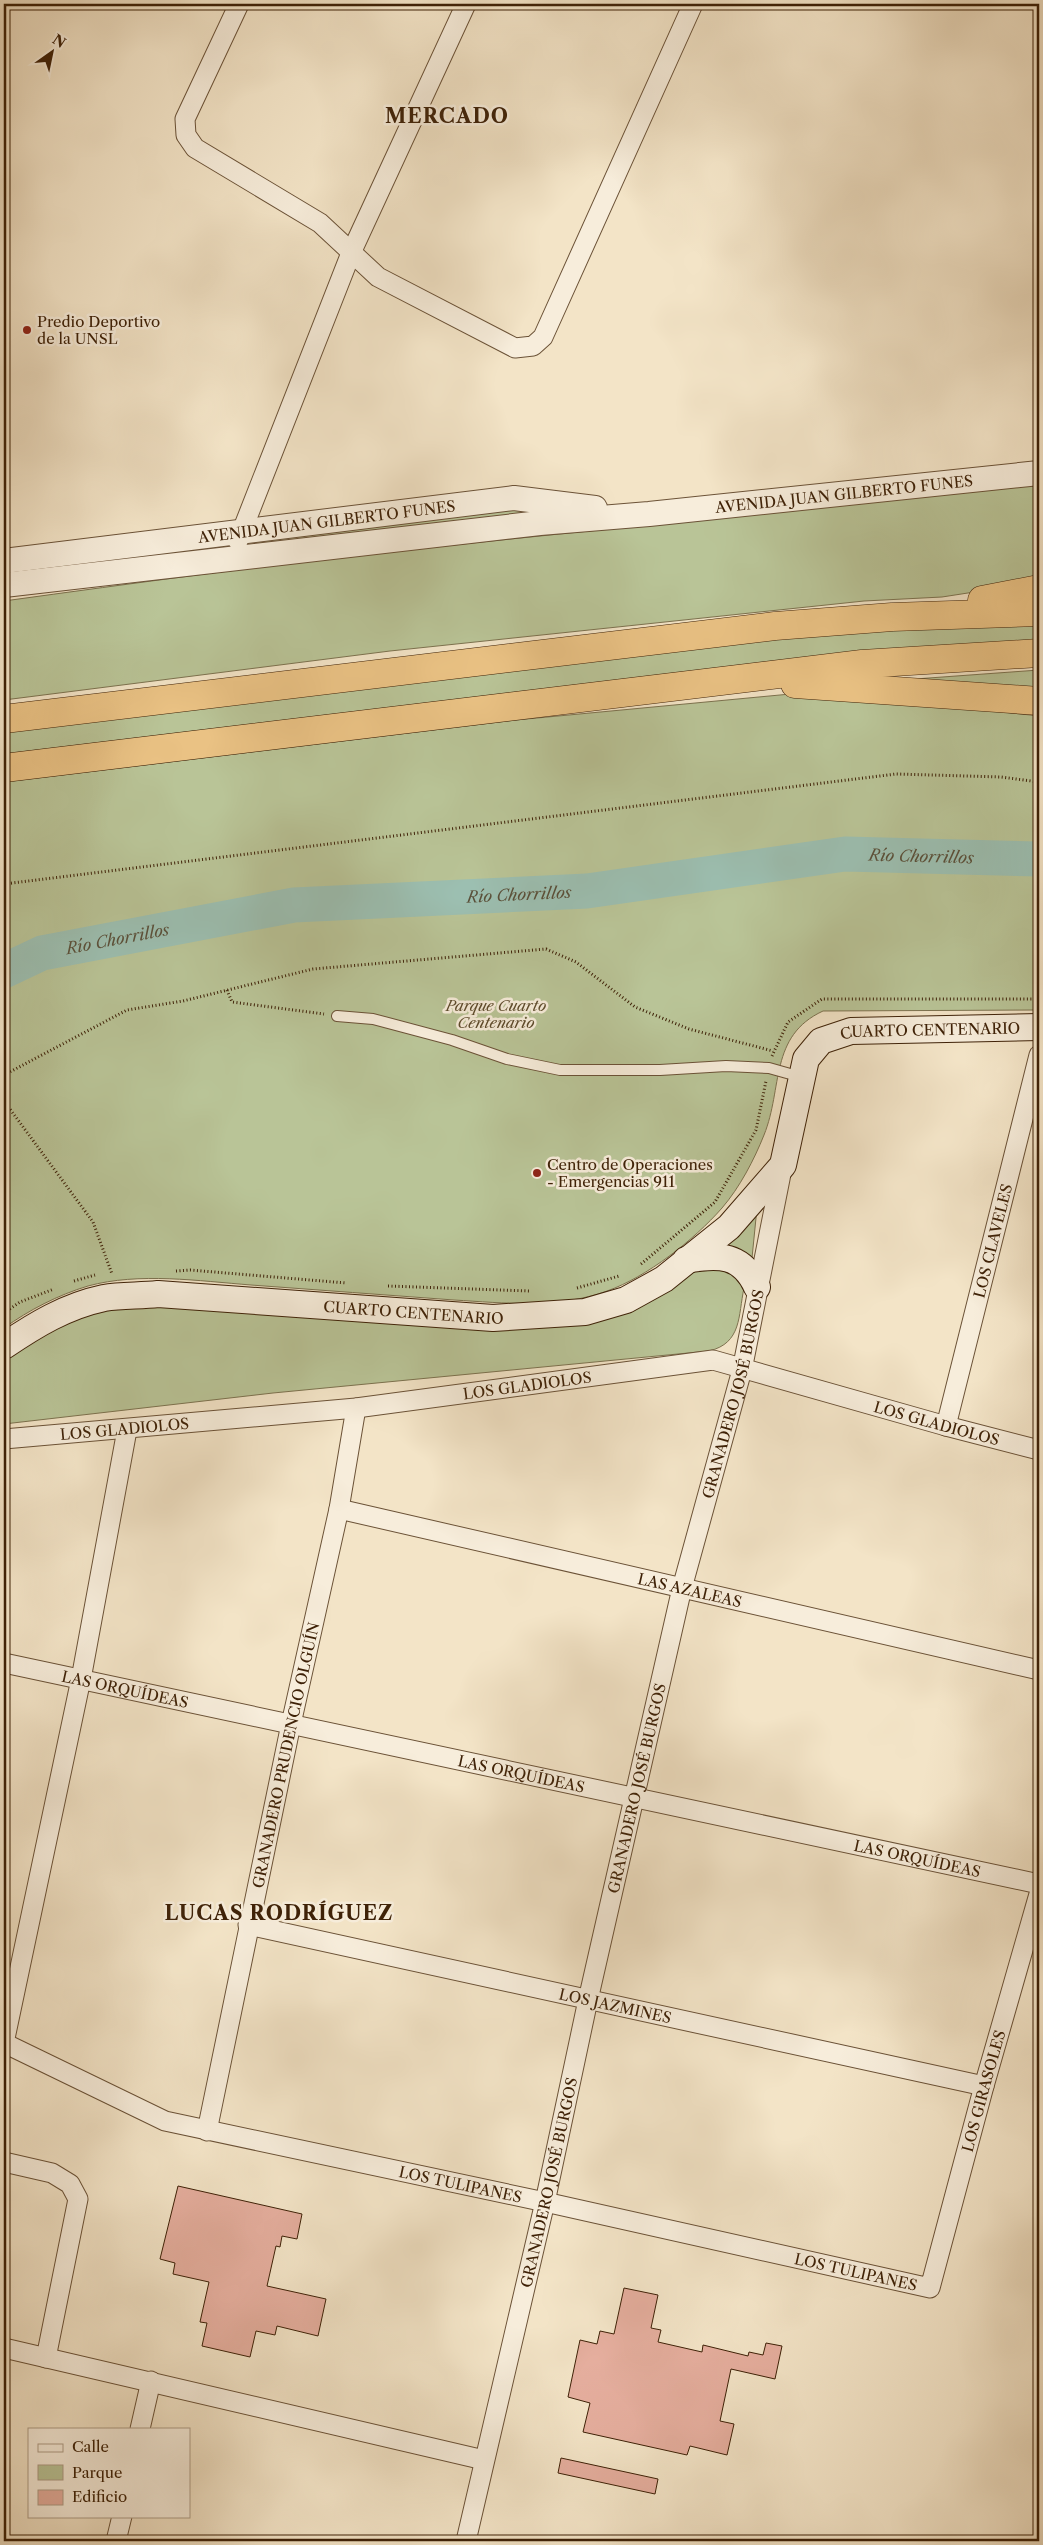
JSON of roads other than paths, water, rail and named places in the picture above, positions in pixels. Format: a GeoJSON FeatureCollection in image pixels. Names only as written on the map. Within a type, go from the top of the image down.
{"type":"FeatureCollection","features":[{"type":"Feature","properties":{"kind":"highway"},"geometry":{"type":"LineString","coordinates":[[892,617],[1039,589]]}},
{"type":"Feature","properties":{"kind":"highway"},"geometry":{"type":"LineString","coordinates":[[4,719],[775,626],[892,617],[1039,612]]}},
{"type":"Feature","properties":{"kind":"highway"},"geometry":{"type":"LineString","coordinates":[[4,768],[862,664],[1039,653]]}},
{"type":"Feature","properties":{"kind":"highway"},"geometry":{"type":"LineString","coordinates":[[726,680],[1039,701]]}},
{"type":"Feature","properties":{"kind":"main road","name":"CUARTO CENTENARIO"},"geometry":{"type":"LineString","coordinates":[[821,1041],[850,1030],[1039,1027]]}},
{"type":"Feature","properties":{"kind":"main road","name":"GRANADERO JOSÉ BURGOS"},"geometry":{"type":"LineString","coordinates":[[782,1165],[806,1059],[821,1041]]}},
{"type":"Feature","properties":{"kind":"main road","name":"CUARTO CENTENARIO"},"geometry":{"type":"LineString","coordinates":[[4,1346],[26,1330],[68,1308],[105,1298],[149,1295],[492,1318],[584,1312],[626,1300],[664,1279],[729,1227],[782,1165]]}},
{"type":"Feature","properties":{"kind":"main road"},"geometry":{"type":"LineString","coordinates":[[686,1260],[717,1256],[733,1260],[746,1267],[758,1287]]}},
{"type":"Feature","properties":{"kind":"street"},"geometry":{"type":"LineString","coordinates":[[239,4],[185,119],[186,135],[195,148],[320,223],[378,278],[515,348],[533,346],[543,337],[693,4]]}},
{"type":"Feature","properties":{"kind":"street"},"geometry":{"type":"LineString","coordinates":[[229,558],[242,532],[351,253],[466,4]]}},
{"type":"Feature","properties":{"kind":"street","name":"AVENIDA JUAN GILBERTO FUNES"},"geometry":{"type":"LineString","coordinates":[[4,585],[540,523],[648,514],[1039,473]]}},
{"type":"Feature","properties":{"kind":"street","name":"AVENIDA JUAN GILBERTO FUNES"},"geometry":{"type":"LineString","coordinates":[[4,561],[514,498],[648,514]]}},
{"type":"Feature","properties":{"kind":"street","name":"LOS CLAVELES"},"geometry":{"type":"LineString","coordinates":[[946,1426],[1039,1055]]}},
{"type":"Feature","properties":{"kind":"street","name":"GRANADERO JOSÉ BURGOS"},"geometry":{"type":"LineString","coordinates":[[466,2541],[545,2202],[588,2000],[682,1588],[742,1370],[782,1165]]}},
{"type":"Feature","properties":{"kind":"street","name":"LOS GLADIOLOS"},"geometry":{"type":"LineString","coordinates":[[4,1439],[127,1430],[356,1408],[713,1360],[742,1370],[1039,1450]]}},
{"type":"Feature","properties":{"kind":"street","name":"GRANADERO PRUDENCIO OLGUÍN"},"geometry":{"type":"LineString","coordinates":[[208,2131],[248,1925],[340,1509],[356,1408]]}},
{"type":"Feature","properties":{"kind":"street"},"geometry":{"type":"LineString","coordinates":[[4,2043],[80,1679],[127,1430]]}},
{"type":"Feature","properties":{"kind":"street","name":"LAS AZALEAS"},"geometry":{"type":"LineString","coordinates":[[340,1509],[1039,1670]]}},
{"type":"Feature","properties":{"kind":"street","name":"LAS ORQUÍDEAS"},"geometry":{"type":"LineString","coordinates":[[4,1663],[1039,1884]]}},
{"type":"Feature","properties":{"kind":"street","name":"LOS GIRASOLES"},"geometry":{"type":"LineString","coordinates":[[930,2288],[984,2086],[1039,1894]]}},
{"type":"Feature","properties":{"kind":"street","name":"LOS JAZMINES"},"geometry":{"type":"LineString","coordinates":[[248,1925],[984,2086]]}},
{"type":"Feature","properties":{"kind":"street","name":"LOS TULIPANES"},"geometry":{"type":"LineString","coordinates":[[4,2043],[165,2121],[545,2202],[930,2288]]}},
{"type":"Feature","properties":{"kind":"street"},"geometry":{"type":"LineString","coordinates":[[4,2162],[52,2173],[70,2184],[78,2198],[46,2358]]}},
{"type":"Feature","properties":{"kind":"street"},"geometry":{"type":"LineString","coordinates":[[4,2348],[484,2460]]}},
{"type":"Feature","properties":{"kind":"street"},"geometry":{"type":"LineString","coordinates":[[140,2428],[151,2381]]}},
{"type":"Feature","properties":{"kind":"street"},"geometry":{"type":"LineString","coordinates":[[116,2541],[122,2518]]}},
{"type":"Feature","properties":{"kind":"lane"},"geometry":{"type":"LineString","coordinates":[[337,1016],[373,1019],[452,1040],[508,1059],[560,1070],[769,1068],[801,1077]]}},
{"type":"Feature","properties":{"kind":"waterway","name":"Río Chorrillos"},"geometry":{"type":"LineString","coordinates":[[4,971],[42,953],[294,905],[587,891],[845,854],[1039,859]]}},
{"type":"Feature","properties":{"kind":"place","name":"Predio Deportivo de la UNSL"},"geometry":{"type":"Point","coordinates":[27,330]}},
{"type":"Feature","properties":{"kind":"place","name":"Centro de Operaciones - Emergencias 911"},"geometry":{"type":"Point","coordinates":[537,1173]}},
{"type":"Feature","properties":{"kind":"district","name":"MERCADO"},"geometry":{"type":"Point","coordinates":[447,116]}},
{"type":"Feature","properties":{"kind":"district","name":"LUCAS RODRÍGUEZ"},"geometry":{"type":"Point","coordinates":[279,1913]}},
{"type":"Feature","properties":{"kind":"park label","name":"Parque Cuarto Centenario"},"geometry":{"type":"Point","coordinates":[496,1014]}}]}
